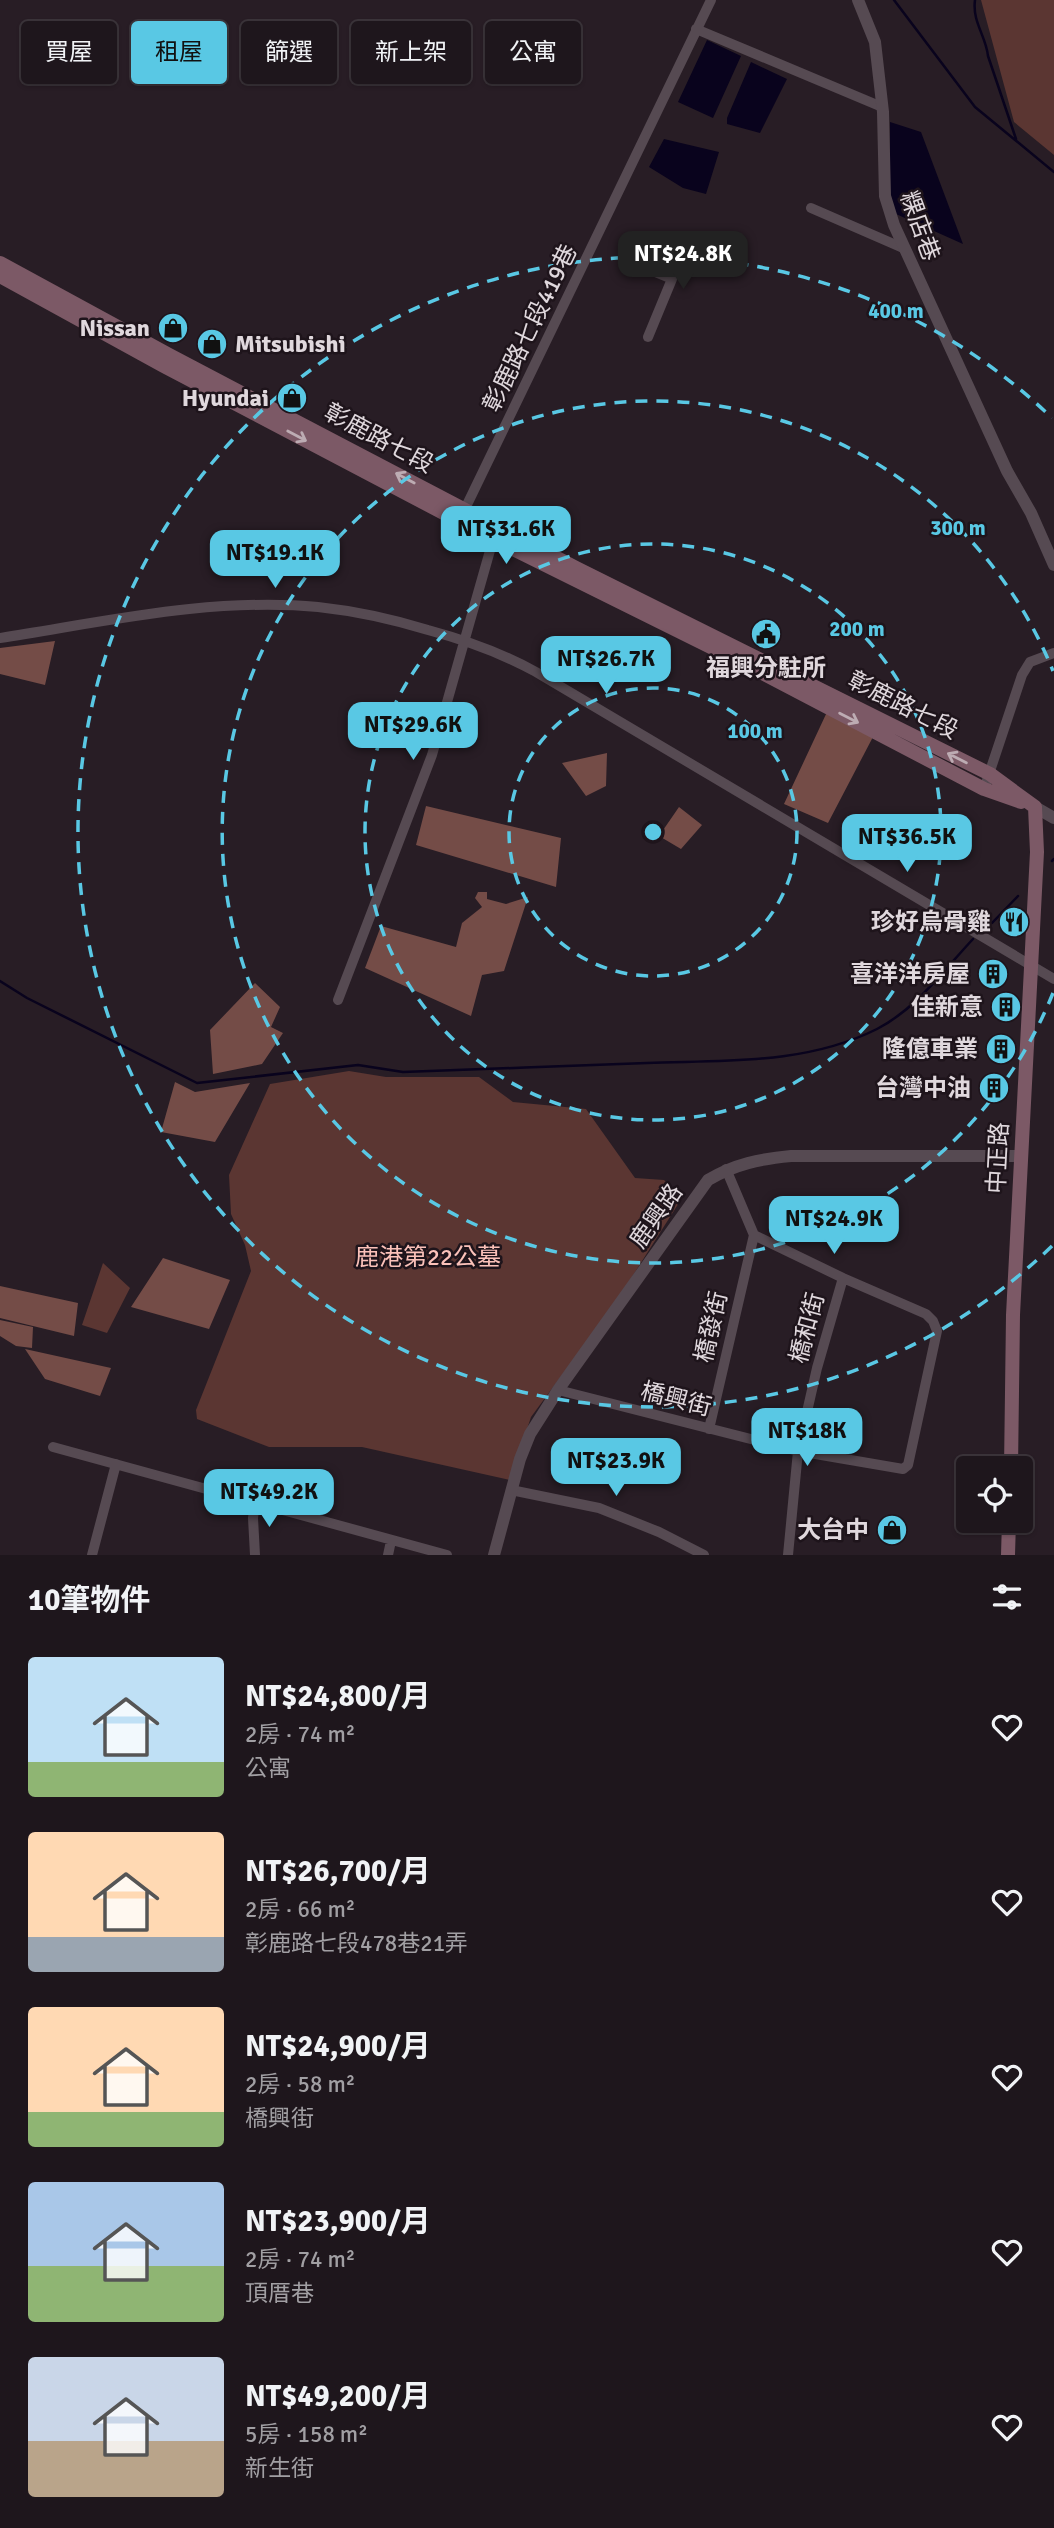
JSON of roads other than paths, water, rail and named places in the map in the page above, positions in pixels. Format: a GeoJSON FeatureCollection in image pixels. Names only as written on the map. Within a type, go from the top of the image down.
{"type":"FeatureCollection","features":[{"type":"Feature","properties":{"kind":"main road","name":"彰鹿路七段"},"geometry":{"type":"LineString","coordinates":[[0,263],[462,516]]}},
{"type":"Feature","properties":{"kind":"main road","name":"彰鹿路七段"},"geometry":{"type":"LineString","coordinates":[[0,276],[188,379],[462,516],[984,789],[1035,807]]}},
{"type":"Feature","properties":{"kind":"main road","name":"彰鹿路七段"},"geometry":{"type":"LineString","coordinates":[[495,533],[651,606],[990,774],[1035,807]]}},
{"type":"Feature","properties":{"kind":"main road","name":"中正路"},"geometry":{"type":"LineString","coordinates":[[1011,1456],[1013,1315],[1037,852],[1035,807]]}},
{"type":"Feature","properties":{"kind":"main road"},"geometry":{"type":"LineString","coordinates":[[1008,1555],[1009,1533]]}},
{"type":"Feature","properties":{"kind":"street","name":"彰鹿路七段419巷"},"geometry":{"type":"LineString","coordinates":[[462,516],[710,0]]}},
{"type":"Feature","properties":{"kind":"street","name":"粿店巷"},"geometry":{"type":"LineString","coordinates":[[858,0],[875,42],[883,107],[885,196],[902,248],[1006,471],[1031,513],[1054,565]]}},
{"type":"Feature","properties":{"kind":"street"},"geometry":{"type":"LineString","coordinates":[[696,29],[883,107]]}},
{"type":"Feature","properties":{"kind":"street"},"geometry":{"type":"LineString","coordinates":[[811,208],[902,248]]}},
{"type":"Feature","properties":{"kind":"street"},"geometry":{"type":"LineString","coordinates":[[648,338],[671,279],[656,272],[661,240]]}},
{"type":"Feature","properties":{"kind":"street"},"geometry":{"type":"LineString","coordinates":[[338,1000],[432,755],[495,533]]}},
{"type":"Feature","properties":{"kind":"street"},"geometry":{"type":"LineString","coordinates":[[0,638],[153,613],[273,606],[347,611],[391,619],[463,640],[509,657],[537,672],[1054,979]]}},
{"type":"Feature","properties":{"kind":"street"},"geometry":{"type":"LineString","coordinates":[[984,789],[1022,675],[1030,662],[1054,653]]}},
{"type":"Feature","properties":{"kind":"street","name":"彰鹿路七段"},"geometry":{"type":"LineString","coordinates":[[1035,807],[1054,818]]}},
{"type":"Feature","properties":{"kind":"street","name":"鹿興路"},"geometry":{"type":"LineString","coordinates":[[494,1555],[520,1459],[530,1434],[558,1390],[691,1201],[708,1181],[726,1169],[758,1159],[792,1156],[1021,1156]]}},
{"type":"Feature","properties":{"kind":"street"},"geometry":{"type":"LineString","coordinates":[[726,1169],[754,1235]]}},
{"type":"Feature","properties":{"kind":"street","name":"橋興街"},"geometry":{"type":"LineString","coordinates":[[558,1390],[798,1451],[903,1469],[908,1465],[937,1332],[933,1321],[926,1314],[842,1278],[754,1235]]}},
{"type":"Feature","properties":{"kind":"street","name":"橋發街"},"geometry":{"type":"LineString","coordinates":[[709,1429],[754,1235]]}},
{"type":"Feature","properties":{"kind":"street","name":"橋和街"},"geometry":{"type":"LineString","coordinates":[[788,1555],[798,1451],[842,1278]]}},
{"type":"Feature","properties":{"kind":"street"},"geometry":{"type":"LineString","coordinates":[[53,1447],[447,1555]]}},
{"type":"Feature","properties":{"kind":"street"},"geometry":{"type":"LineString","coordinates":[[92,1555],[116,1464]]}},
{"type":"Feature","properties":{"kind":"street"},"geometry":{"type":"LineString","coordinates":[[511,1490],[599,1508],[659,1532],[704,1555]]}},
{"type":"Feature","properties":{"kind":"street"},"geometry":{"type":"LineString","coordinates":[[255,1503],[255,1555]]}},
{"type":"Feature","properties":{"kind":"street"},"geometry":{"type":"LineString","coordinates":[[387,1555],[391,1541]]}},
{"type":"Feature","properties":{"kind":"waterway"},"geometry":{"type":"LineString","coordinates":[[894,0],[975,107],[1054,172]]}},
{"type":"Feature","properties":{"kind":"waterway"},"geometry":{"type":"LineString","coordinates":[[975,0],[977,22],[1016,139]]}},
{"type":"Feature","properties":{"kind":"waterway"},"geometry":{"type":"LineString","coordinates":[[992,923],[1018,896]]}},
{"type":"Feature","properties":{"kind":"waterway"},"geometry":{"type":"LineString","coordinates":[[0,981],[27,998],[197,1083],[358,1065],[403,1072],[735,1060],[793,1055],[822,1049],[877,1029],[917,1000],[973,939]]}},
{"type":"Feature","properties":{"kind":"place","name":"Nissan"},"geometry":{"type":"Point","coordinates":[173,328]}},
{"type":"Feature","properties":{"kind":"place","name":"Mitsubishi"},"geometry":{"type":"Point","coordinates":[212,344]}},
{"type":"Feature","properties":{"kind":"place","name":"Hyundai"},"geometry":{"type":"Point","coordinates":[292,398]}},
{"type":"Feature","properties":{"kind":"place","name":"福興分駐所"},"geometry":{"type":"Point","coordinates":[766,634]}},
{"type":"Feature","properties":{"kind":"place","name":"珍好烏骨雞"},"geometry":{"type":"Point","coordinates":[1014,922]}},
{"type":"Feature","properties":{"kind":"place","name":"喜洋洋房屋"},"geometry":{"type":"Point","coordinates":[993,974]}},
{"type":"Feature","properties":{"kind":"place","name":"佳新意"},"geometry":{"type":"Point","coordinates":[1006,1007]}},
{"type":"Feature","properties":{"kind":"place","name":"隆億車業"},"geometry":{"type":"Point","coordinates":[1001,1049]}},
{"type":"Feature","properties":{"kind":"place","name":"台灣中油"},"geometry":{"type":"Point","coordinates":[994,1088]}},
{"type":"Feature","properties":{"kind":"place","name":"大台中"},"geometry":{"type":"Point","coordinates":[892,1530]}},
{"type":"Feature","properties":{"kind":"park label","name":"鹿港第22公墓"},"geometry":{"type":"Point","coordinates":[428,1257]}}]}
